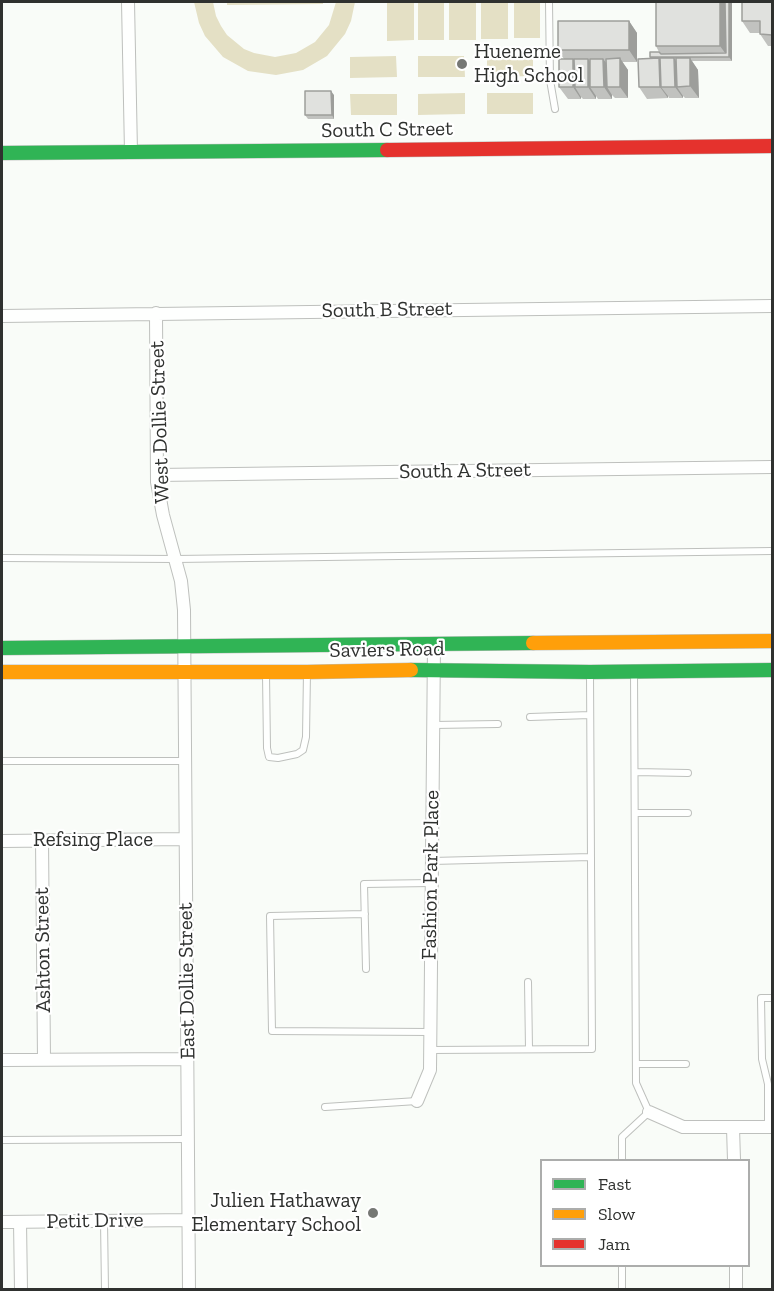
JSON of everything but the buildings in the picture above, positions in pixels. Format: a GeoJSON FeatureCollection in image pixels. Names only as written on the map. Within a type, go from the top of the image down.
{"type":"FeatureCollection","features":[{"type":"Feature","properties":{"kind":"main road","name":"South C Street"},"geometry":{"type":"LineString","coordinates":[[2,153],[772,146]]}},
{"type":"Feature","properties":{"kind":"main road","name":"Saviers Road"},"geometry":{"type":"LineString","coordinates":[[2,648],[772,641]]}},
{"type":"Feature","properties":{"kind":"main road","name":"Saviers Road"},"geometry":{"type":"LineString","coordinates":[[2,672],[307,672],[434,669],[590,672],[772,670]]}},
{"type":"Feature","properties":{"kind":"street"},"geometry":{"type":"LineString","coordinates":[[128,2],[131,152]]}},
{"type":"Feature","properties":{"kind":"street","name":"South B Street"},"geometry":{"type":"LineString","coordinates":[[2,316],[772,306]]}},
{"type":"Feature","properties":{"kind":"street","name":"West Dollie Street"},"geometry":{"type":"LineString","coordinates":[[156,313],[157,475],[163,515],[176,559],[183,600],[184,672]]}},
{"type":"Feature","properties":{"kind":"street","name":"South A Street"},"geometry":{"type":"LineString","coordinates":[[157,475],[772,467]]}},
{"type":"Feature","properties":{"kind":"street","name":"Fashion Park Place"},"geometry":{"type":"LineString","coordinates":[[417,1101],[430,1070],[431,1050],[434,645]]}},
{"type":"Feature","properties":{"kind":"street","name":"East Dollie Street"},"geometry":{"type":"LineString","coordinates":[[184,672],[189,1290]]}},
{"type":"Feature","properties":{"kind":"street","name":"Refsing Place"},"geometry":{"type":"LineString","coordinates":[[2,841],[185,839]]}},
{"type":"Feature","properties":{"kind":"street","name":"Ashton Street"},"geometry":{"type":"LineString","coordinates":[[42,840],[44,1060]]}},
{"type":"Feature","properties":{"kind":"street"},"geometry":{"type":"LineString","coordinates":[[2,1060],[188,1059]]}},
{"type":"Feature","properties":{"kind":"street"},"geometry":{"type":"LineString","coordinates":[[649,1112],[683,1127],[770,1127]]}},
{"type":"Feature","properties":{"kind":"street"},"geometry":{"type":"LineString","coordinates":[[733,1128],[734,1159]]}},
{"type":"Feature","properties":{"kind":"street","name":"Petit Drive"},"geometry":{"type":"LineString","coordinates":[[2,1222],[189,1220]]}},
{"type":"Feature","properties":{"kind":"street"},"geometry":{"type":"LineString","coordinates":[[20,1222],[21,1290]]}},
{"type":"Feature","properties":{"kind":"street"},"geometry":{"type":"LineString","coordinates":[[736,1267],[736,1290]]}},
{"type":"Feature","properties":{"kind":"lane"},"geometry":{"type":"LineString","coordinates":[[549,2],[550,80],[555,109]]}},
{"type":"Feature","properties":{"kind":"lane"},"geometry":{"type":"LineString","coordinates":[[2,558],[176,559],[772,551]]}},
{"type":"Feature","properties":{"kind":"lane"},"geometry":{"type":"LineString","coordinates":[[266,672],[267,748],[269,757],[278,758],[297,754],[303,750],[306,736],[307,672]]}},
{"type":"Feature","properties":{"kind":"lane"},"geometry":{"type":"LineString","coordinates":[[431,1050],[591,1049],[590,672]]}},
{"type":"Feature","properties":{"kind":"lane"},"geometry":{"type":"LineString","coordinates":[[622,1159],[622,1137],[649,1112],[636,1083],[634,672]]}},
{"type":"Feature","properties":{"kind":"lane"},"geometry":{"type":"LineString","coordinates":[[530,717],[590,715]]}},
{"type":"Feature","properties":{"kind":"lane"},"geometry":{"type":"LineString","coordinates":[[433,725],[498,724]]}},
{"type":"Feature","properties":{"kind":"lane"},"geometry":{"type":"LineString","coordinates":[[2,760],[184,761]]}},
{"type":"Feature","properties":{"kind":"lane"},"geometry":{"type":"LineString","coordinates":[[635,772],[688,773]]}},
{"type":"Feature","properties":{"kind":"lane"},"geometry":{"type":"LineString","coordinates":[[635,813],[688,813]]}},
{"type":"Feature","properties":{"kind":"lane"},"geometry":{"type":"LineString","coordinates":[[431,861],[591,857]]}},
{"type":"Feature","properties":{"kind":"lane"},"geometry":{"type":"LineString","coordinates":[[366,969],[364,884],[431,883]]}},
{"type":"Feature","properties":{"kind":"lane"},"geometry":{"type":"LineString","coordinates":[[365,915],[270,916],[272,1031],[430,1032]]}},
{"type":"Feature","properties":{"kind":"lane"},"geometry":{"type":"LineString","coordinates":[[528,982],[529,1049]]}},
{"type":"Feature","properties":{"kind":"lane"},"geometry":{"type":"LineString","coordinates":[[770,1127],[768,1084],[762,1059],[761,998],[772,998]]}},
{"type":"Feature","properties":{"kind":"lane"},"geometry":{"type":"LineString","coordinates":[[636,1064],[686,1064]]}},
{"type":"Feature","properties":{"kind":"lane"},"geometry":{"type":"LineString","coordinates":[[325,1107],[417,1101]]}},
{"type":"Feature","properties":{"kind":"lane"},"geometry":{"type":"LineString","coordinates":[[2,1140],[188,1138]]}},
{"type":"Feature","properties":{"kind":"lane"},"geometry":{"type":"LineString","coordinates":[[104,1221],[105,1290]]}},
{"type":"Feature","properties":{"kind":"lane"},"geometry":{"type":"LineString","coordinates":[[622,1267],[622,1290]]}},
{"type":"Feature","properties":{"kind":"shaded area"},"geometry":{"type":"Polygon","coordinates":[[[194,2],[213,2],[221,26],[227,35],[244,49],[275,57],[296,53],[315,42],[329,25],[336,2],[355,2],[351,21],[345,34],[327,56],[303,70],[276,75],[248,71],[223,57],[205,36],[194,2]]]}},
{"type":"Feature","properties":{"kind":"shaded area"},"geometry":{"type":"Polygon","coordinates":[[[227,2],[323,2],[323,4],[227,5],[227,2]]]}},
{"type":"Feature","properties":{"kind":"shaded area"},"geometry":{"type":"Polygon","coordinates":[[[387,2],[414,2],[414,40],[387,41],[387,2]]]}},
{"type":"Feature","properties":{"kind":"shaded area"},"geometry":{"type":"Polygon","coordinates":[[[418,2],[444,2],[444,40],[418,40],[418,2]]]}},
{"type":"Feature","properties":{"kind":"shaded area"},"geometry":{"type":"Polygon","coordinates":[[[449,2],[476,2],[476,40],[449,40],[449,2]]]}},
{"type":"Feature","properties":{"kind":"shaded area"},"geometry":{"type":"Polygon","coordinates":[[[481,2],[508,2],[508,39],[481,39],[481,2]]]}},
{"type":"Feature","properties":{"kind":"shaded area"},"geometry":{"type":"Polygon","coordinates":[[[514,2],[540,2],[540,38],[514,38],[514,2]]]}},
{"type":"Feature","properties":{"kind":"shaded area"},"geometry":{"type":"Polygon","coordinates":[[[533,55],[533,76],[487,77],[487,56],[533,55]]]}},
{"type":"Feature","properties":{"kind":"shaded area"},"geometry":{"type":"Polygon","coordinates":[[[396,56],[397,77],[350,78],[350,57],[396,56]]]}},
{"type":"Feature","properties":{"kind":"shaded area"},"geometry":{"type":"Polygon","coordinates":[[[418,56],[464,56],[465,77],[418,77],[418,56]]]}},
{"type":"Feature","properties":{"kind":"shaded area"},"geometry":{"type":"Polygon","coordinates":[[[465,93],[465,114],[418,115],[418,94],[465,93]]]}},
{"type":"Feature","properties":{"kind":"shaded area"},"geometry":{"type":"Polygon","coordinates":[[[487,93],[533,93],[533,114],[487,114],[487,93]]]}},
{"type":"Feature","properties":{"kind":"shaded area"},"geometry":{"type":"Polygon","coordinates":[[[350,94],[397,94],[397,115],[351,115],[350,94]]]}},
{"type":"Feature","properties":{"kind":"traffic: fast"},"geometry":{"type":"LineString","coordinates":[[2,153],[387,150]]}},
{"type":"Feature","properties":{"kind":"traffic: fast"},"geometry":{"type":"LineString","coordinates":[[2,648],[533,643]]}},
{"type":"Feature","properties":{"kind":"traffic: fast"},"geometry":{"type":"LineString","coordinates":[[411,670],[590,672],[772,670]]}},
{"type":"Feature","properties":{"kind":"traffic: slow"},"geometry":{"type":"LineString","coordinates":[[533,643],[772,641]]}},
{"type":"Feature","properties":{"kind":"traffic: slow"},"geometry":{"type":"LineString","coordinates":[[2,672],[411,670]]}},
{"type":"Feature","properties":{"kind":"traffic: jam"},"geometry":{"type":"LineString","coordinates":[[387,150],[772,146]]}},
{"type":"Feature","properties":{"kind":"place","name":"Hueneme High School"},"geometry":{"type":"Point","coordinates":[462,64]}},
{"type":"Feature","properties":{"kind":"place","name":"Julien Hathaway Elementary School"},"geometry":{"type":"Point","coordinates":[373,1213]}}]}
